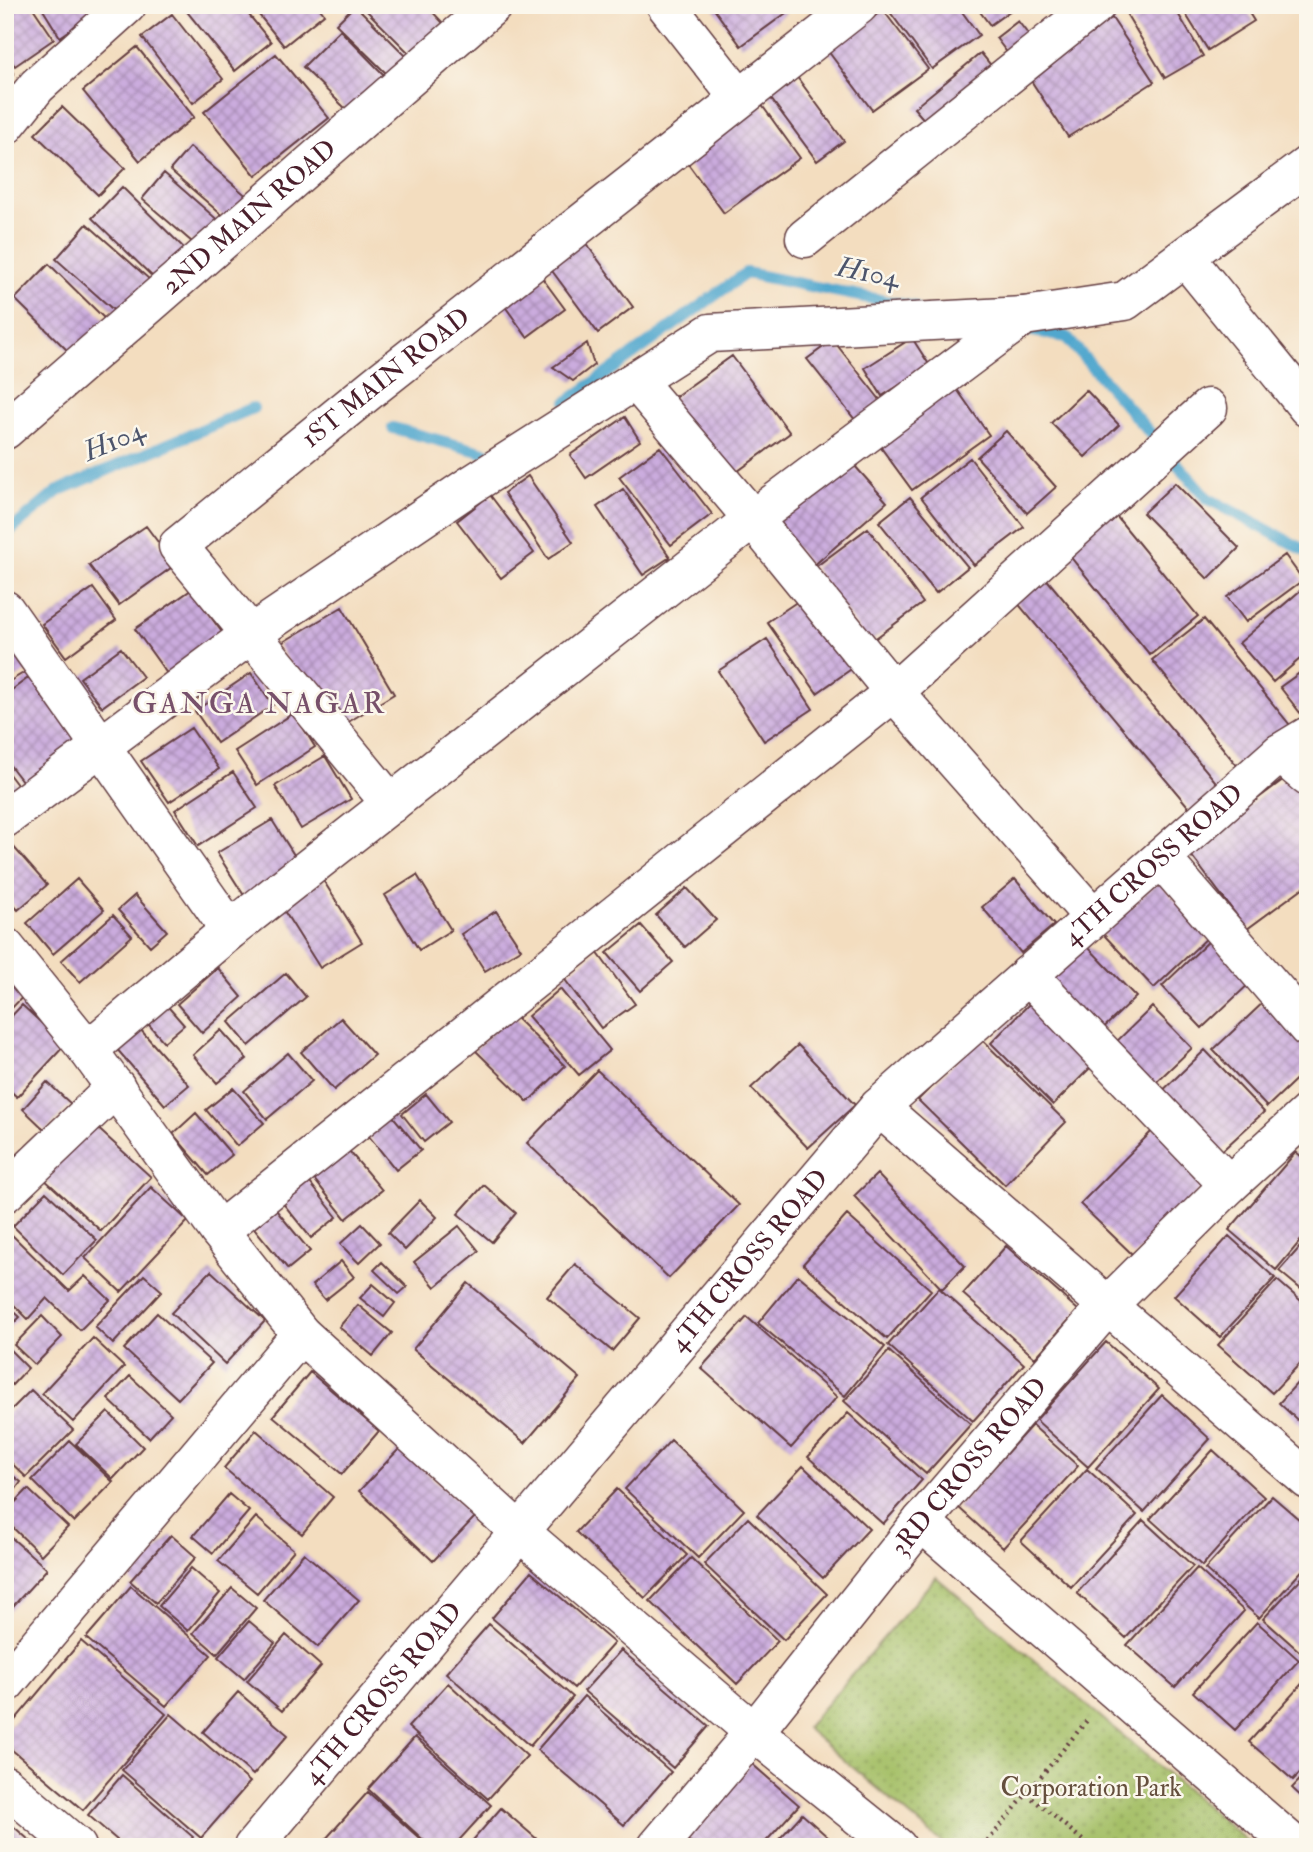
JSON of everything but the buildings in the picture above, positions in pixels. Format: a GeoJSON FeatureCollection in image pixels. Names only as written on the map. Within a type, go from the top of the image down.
{"type":"FeatureCollection","features":[{"type":"Feature","properties":{"kind":"street"},"geometry":{"type":"LineString","coordinates":[[5,126],[37,86],[127,5]]}},
{"type":"Feature","properties":{"kind":"street","name":"2ND MAIN ROAD"},"geometry":{"type":"LineString","coordinates":[[5,430],[493,5]]}},
{"type":"Feature","properties":{"kind":"street"},"geometry":{"type":"LineString","coordinates":[[666,5],[739,98]]}},
{"type":"Feature","properties":{"kind":"street","name":"1ST MAIN ROAD"},"geometry":{"type":"LineString","coordinates":[[391,804],[178,546],[376,385],[859,5]]}},
{"type":"Feature","properties":{"kind":"street"},"geometry":{"type":"LineString","coordinates":[[805,237],[1074,12]]}},
{"type":"Feature","properties":{"kind":"street"},"geometry":{"type":"LineString","coordinates":[[5,818],[251,634],[471,485],[710,333],[933,321],[1013,322],[1125,301],[1308,165]]}},
{"type":"Feature","properties":{"kind":"street"},"geometry":{"type":"LineString","coordinates":[[1185,257],[1308,408]]}},
{"type":"Feature","properties":{"kind":"street"},"geometry":{"type":"LineString","coordinates":[[88,1050],[230,930],[753,519],[1013,322]]}},
{"type":"Feature","properties":{"kind":"street"},"geometry":{"type":"LineString","coordinates":[[636,381],[894,692],[1093,917]]}},
{"type":"Feature","properties":{"kind":"street"},"geometry":{"type":"LineString","coordinates":[[219,1231],[894,692],[1208,408]]}},
{"type":"Feature","properties":{"kind":"street"},"geometry":{"type":"LineString","coordinates":[[5,610],[230,930]]}},
{"type":"Feature","properties":{"kind":"street","name":"4TH CROSS ROAD"},"geometry":{"type":"LineString","coordinates":[[253,1847],[879,1107],[1161,858],[1298,755]]}},
{"type":"Feature","properties":{"kind":"street"},"geometry":{"type":"LineString","coordinates":[[1161,858],[1308,1028]]}},
{"type":"Feature","properties":{"kind":"street"},"geometry":{"type":"LineString","coordinates":[[5,947],[88,1050],[219,1231],[300,1334],[520,1532],[754,1732],[897,1847]]}},
{"type":"Feature","properties":{"kind":"street"},"geometry":{"type":"LineString","coordinates":[[1028,975],[1228,1185]]}},
{"type":"Feature","properties":{"kind":"street"},"geometry":{"type":"LineString","coordinates":[[5,1193],[116,1087]]}},
{"type":"Feature","properties":{"kind":"street"},"geometry":{"type":"LineString","coordinates":[[879,1107],[1308,1480]]}},
{"type":"Feature","properties":{"kind":"street","name":"3RD CROSS ROAD"},"geometry":{"type":"LineString","coordinates":[[657,1847],[754,1732],[921,1522],[1108,1305],[1228,1185],[1307,1115]]}},
{"type":"Feature","properties":{"kind":"street"},"geometry":{"type":"LineString","coordinates":[[5,1685],[300,1334]]}},
{"type":"Feature","properties":{"kind":"street"},"geometry":{"type":"LineString","coordinates":[[921,1522],[1296,1847]]}},
{"type":"Feature","properties":{"kind":"street"},"geometry":{"type":"LineString","coordinates":[[5,1785],[76,1847]]}},
{"type":"Feature","properties":{"kind":"path"},"geometry":{"type":"LineString","coordinates":[[983,1847],[1087,1722]]}},
{"type":"Feature","properties":{"kind":"path"},"geometry":{"type":"LineString","coordinates":[[1027,1794],[1091,1847]]}},
{"type":"Feature","properties":{"kind":"green space","name":"Corporation Park"},"geometry":{"type":"Polygon","coordinates":[[[936,1577],[1254,1847],[947,1847],[806,1728],[936,1577]]]}},
{"type":"Feature","properties":{"kind":"waterway","name":"H104"},"geometry":{"type":"LineString","coordinates":[[567,402],[746,273],[914,307]]}},
{"type":"Feature","properties":{"kind":"waterway","name":"H104"},"geometry":{"type":"LineString","coordinates":[[1028,330],[1066,337],[1207,498],[1308,552]]}},
{"type":"Feature","properties":{"kind":"waterway","name":"H104"},"geometry":{"type":"LineString","coordinates":[[5,535],[58,491],[253,408]]}},
{"type":"Feature","properties":{"kind":"waterway","name":"H104"},"geometry":{"type":"LineString","coordinates":[[393,428],[493,455],[499,451]]}},
{"type":"Feature","properties":{"kind":"district","name":"GANGA NAGAR"},"geometry":{"type":"Point","coordinates":[259,703]}}]}
